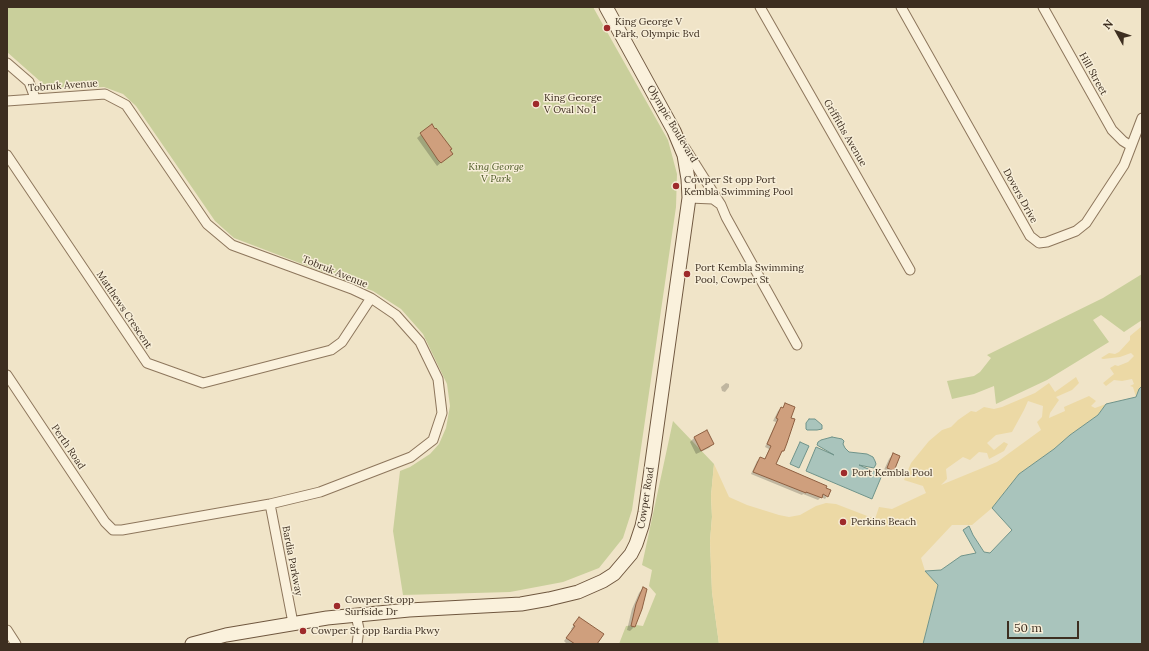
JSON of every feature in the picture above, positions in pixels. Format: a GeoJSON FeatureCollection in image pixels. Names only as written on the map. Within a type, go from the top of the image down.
{"type":"FeatureCollection","features":[{"type":"Feature","properties":{"kind":"main road","name":"Olympic Boulevard"},"geometry":{"type":"LineString","coordinates":[[606,7],[674,131]]}},
{"type":"Feature","properties":{"kind":"main road","name":"Cowper Road"},"geometry":{"type":"LineString","coordinates":[[192,644],[293,623],[356,614],[521,604],[549,599],[578,592],[591,587],[614,574],[623,565],[636,544],[642,526],[689,198],[686,164],[674,131]]}},
{"type":"Feature","properties":{"kind":"street","name":"Griffiths Avenue"},"geometry":{"type":"LineString","coordinates":[[760,7],[910,270]]}},
{"type":"Feature","properties":{"kind":"street","name":"Dovers Drive"},"geometry":{"type":"LineString","coordinates":[[901,7],[1030,236],[1039,243],[1047,242],[1076,231],[1086,223],[1124,164],[1142,118]]}},
{"type":"Feature","properties":{"kind":"street","name":"Hill Street"},"geometry":{"type":"LineString","coordinates":[[1043,7],[1112,130],[1122,141],[1131,146]]}},
{"type":"Feature","properties":{"kind":"street"},"geometry":{"type":"LineString","coordinates":[[7,63],[29,82],[35,98]]}},
{"type":"Feature","properties":{"kind":"street","name":"Tobruk Avenue"},"geometry":{"type":"LineString","coordinates":[[7,101],[105,94],[126,105],[207,224],[232,245],[352,289],[371,298],[396,315],[420,342],[438,379],[442,413],[433,440],[411,457],[320,492],[270,504],[122,530],[113,530]]}},
{"type":"Feature","properties":{"kind":"street","name":"Olympic Boulevard"},"geometry":{"type":"LineString","coordinates":[[674,131],[721,205],[726,217],[797,346]]}},
{"type":"Feature","properties":{"kind":"street","name":"Matthews Crescent"},"geometry":{"type":"LineString","coordinates":[[7,155],[147,363],[203,382],[331,350],[342,342],[371,298]]}},
{"type":"Feature","properties":{"kind":"street"},"geometry":{"type":"LineString","coordinates":[[689,198],[713,199],[721,205]]}},
{"type":"Feature","properties":{"kind":"street","name":"Perth Road"},"geometry":{"type":"LineString","coordinates":[[7,375],[104,522],[113,530]]}},
{"type":"Feature","properties":{"kind":"street","name":"Bardia Parkway"},"geometry":{"type":"LineString","coordinates":[[270,504],[293,623]]}},
{"type":"Feature","properties":{"kind":"street"},"geometry":{"type":"LineString","coordinates":[[356,614],[359,629],[357,644]]}},
{"type":"Feature","properties":{"kind":"street"},"geometry":{"type":"LineString","coordinates":[[7,630],[16,644]]}},
{"type":"Feature","properties":{"kind":"green space","name":"King George V Park"},"geometry":{"type":"Polygon","coordinates":[[[7,7],[593,7],[668,140],[677,174],[676,207],[632,510],[623,538],[599,568],[563,582],[510,592],[403,595],[393,531],[400,471],[410,467],[430,454],[439,444],[446,428],[450,406],[447,384],[423,334],[401,309],[373,291],[234,238],[215,221],[136,106],[123,94],[104,87],[50,90],[7,52],[7,7]]]}},
{"type":"Feature","properties":{"kind":"green space"},"geometry":{"type":"Polygon","coordinates":[[[1142,274],[1142,320],[1124,332],[1101,315],[1093,320],[1109,342],[1047,380],[996,404],[994,386],[974,394],[952,399],[947,381],[974,376],[980,372],[991,358],[987,355],[1103,298],[1142,274]]]}},
{"type":"Feature","properties":{"kind":"green space"},"geometry":{"type":"Polygon","coordinates":[[[673,421],[714,464],[711,496],[712,517],[710,541],[712,592],[719,644],[619,644],[626,626],[643,626],[656,594],[649,586],[652,570],[642,565],[673,421]]]}},
{"type":"Feature","properties":{"kind":"sand"},"geometry":{"type":"Polygon","coordinates":[[[1142,326],[1142,386],[1136,397],[1133,387],[1130,386],[1134,384],[1132,379],[1122,381],[1114,380],[1106,386],[1103,383],[1114,374],[1110,368],[1115,365],[1118,366],[1128,362],[1134,356],[1131,353],[1120,357],[1101,358],[1109,353],[1115,354],[1119,352],[1130,340],[1130,336],[1142,326]]]}},
{"type":"Feature","properties":{"kind":"sand","name":"Perkins Beach"},"geometry":{"type":"Polygon","coordinates":[[[1076,377],[1079,383],[1072,390],[1056,397],[1059,400],[1050,413],[1049,418],[1065,411],[1064,407],[1089,396],[1096,401],[1091,406],[1095,408],[1106,404],[1098,415],[1019,474],[992,508],[972,525],[952,525],[921,558],[925,571],[938,585],[923,644],[719,644],[712,592],[710,541],[712,517],[711,496],[714,464],[729,497],[747,505],[789,517],[800,515],[816,506],[826,503],[836,504],[875,519],[879,507],[892,509],[926,493],[923,486],[904,480],[911,463],[929,441],[942,430],[951,427],[971,411],[976,412],[984,407],[994,409],[1002,407],[1035,393],[1049,383],[1055,392],[1076,377]],[[1028,401],[1012,432],[996,435],[987,443],[994,450],[1004,442],[1008,444],[1004,451],[989,459],[987,453],[979,452],[970,460],[963,457],[946,469],[947,479],[941,485],[997,462],[1041,430],[1037,422],[1042,417],[1043,406],[1028,401]]]}},
{"type":"Feature","properties":{"kind":"water"},"geometry":{"type":"Polygon","coordinates":[[[1142,386],[1142,644],[923,644],[938,585],[925,571],[941,570],[961,556],[976,553],[963,530],[969,526],[984,552],[990,553],[1012,530],[992,508],[1019,474],[1098,415],[1106,404],[1136,397],[1142,386]]]}},
{"type":"Feature","properties":{"kind":"water"},"geometry":{"type":"Polygon","coordinates":[[[809,419],[815,419],[822,425],[822,429],[807,430],[806,423],[809,419]]]}},
{"type":"Feature","properties":{"kind":"water","name":"Port Kembla Pool"},"geometry":{"type":"Polygon","coordinates":[[[832,437],[842,439],[844,441],[843,444],[845,448],[849,452],[867,454],[873,457],[876,464],[874,468],[859,465],[882,475],[872,499],[806,471],[816,447],[834,455],[817,445],[821,440],[832,437]]]}},
{"type":"Feature","properties":{"kind":"water"},"geometry":{"type":"Polygon","coordinates":[[[800,442],[809,446],[799,468],[790,464],[800,442]]]}},
{"type":"Feature","properties":{"kind":"building"},"geometry":{"type":"Polygon","coordinates":[[[432,124],[452,149],[450,150],[453,154],[441,163],[420,133],[432,124]]]}},
{"type":"Feature","properties":{"kind":"building"},"geometry":{"type":"Polygon","coordinates":[[[785,403],[795,407],[791,418],[795,419],[784,451],[782,451],[776,464],[827,486],[826,488],[831,490],[828,497],[823,494],[822,498],[806,493],[753,472],[760,457],[765,459],[771,446],[767,444],[778,419],[776,418],[781,407],[783,408],[785,403]]]}},
{"type":"Feature","properties":{"kind":"building"},"geometry":{"type":"Polygon","coordinates":[[[707,430],[714,444],[701,451],[694,437],[707,430]]]}},
{"type":"Feature","properties":{"kind":"building"},"geometry":{"type":"Polygon","coordinates":[[[893,453],[900,456],[894,471],[887,468],[893,453]]]}},
{"type":"Feature","properties":{"kind":"building"},"geometry":{"type":"Polygon","coordinates":[[[643,587],[647,589],[642,609],[635,627],[631,626],[636,604],[643,587]]]}},
{"type":"Feature","properties":{"kind":"building"},"geometry":{"type":"Polygon","coordinates":[[[579,617],[604,634],[597,644],[575,644],[566,638],[575,626],[573,625],[579,617]]]}},
{"type":"Feature","properties":{"kind":"place","name":"King George V Park, Olympic Bvd"},"geometry":{"type":"Point","coordinates":[607,28]}},
{"type":"Feature","properties":{"kind":"place","name":"King George V Oval No 1"},"geometry":{"type":"Point","coordinates":[536,104]}},
{"type":"Feature","properties":{"kind":"place","name":"Cowper St opp Port Kembla Swimming Pool"},"geometry":{"type":"Point","coordinates":[676,186]}},
{"type":"Feature","properties":{"kind":"place","name":"Port Kembla Swimming Pool, Cowper St"},"geometry":{"type":"Point","coordinates":[687,274]}},
{"type":"Feature","properties":{"kind":"place","name":"Port Kembla Pool"},"geometry":{"type":"Point","coordinates":[844,473]}},
{"type":"Feature","properties":{"kind":"place","name":"Perkins Beach"},"geometry":{"type":"Point","coordinates":[843,522]}},
{"type":"Feature","properties":{"kind":"place","name":"Cowper St opp Surfside Dr"},"geometry":{"type":"Point","coordinates":[337,606]}},
{"type":"Feature","properties":{"kind":"place","name":"Cowper St opp Bardia Pkwy"},"geometry":{"type":"Point","coordinates":[303,631]}}]}
